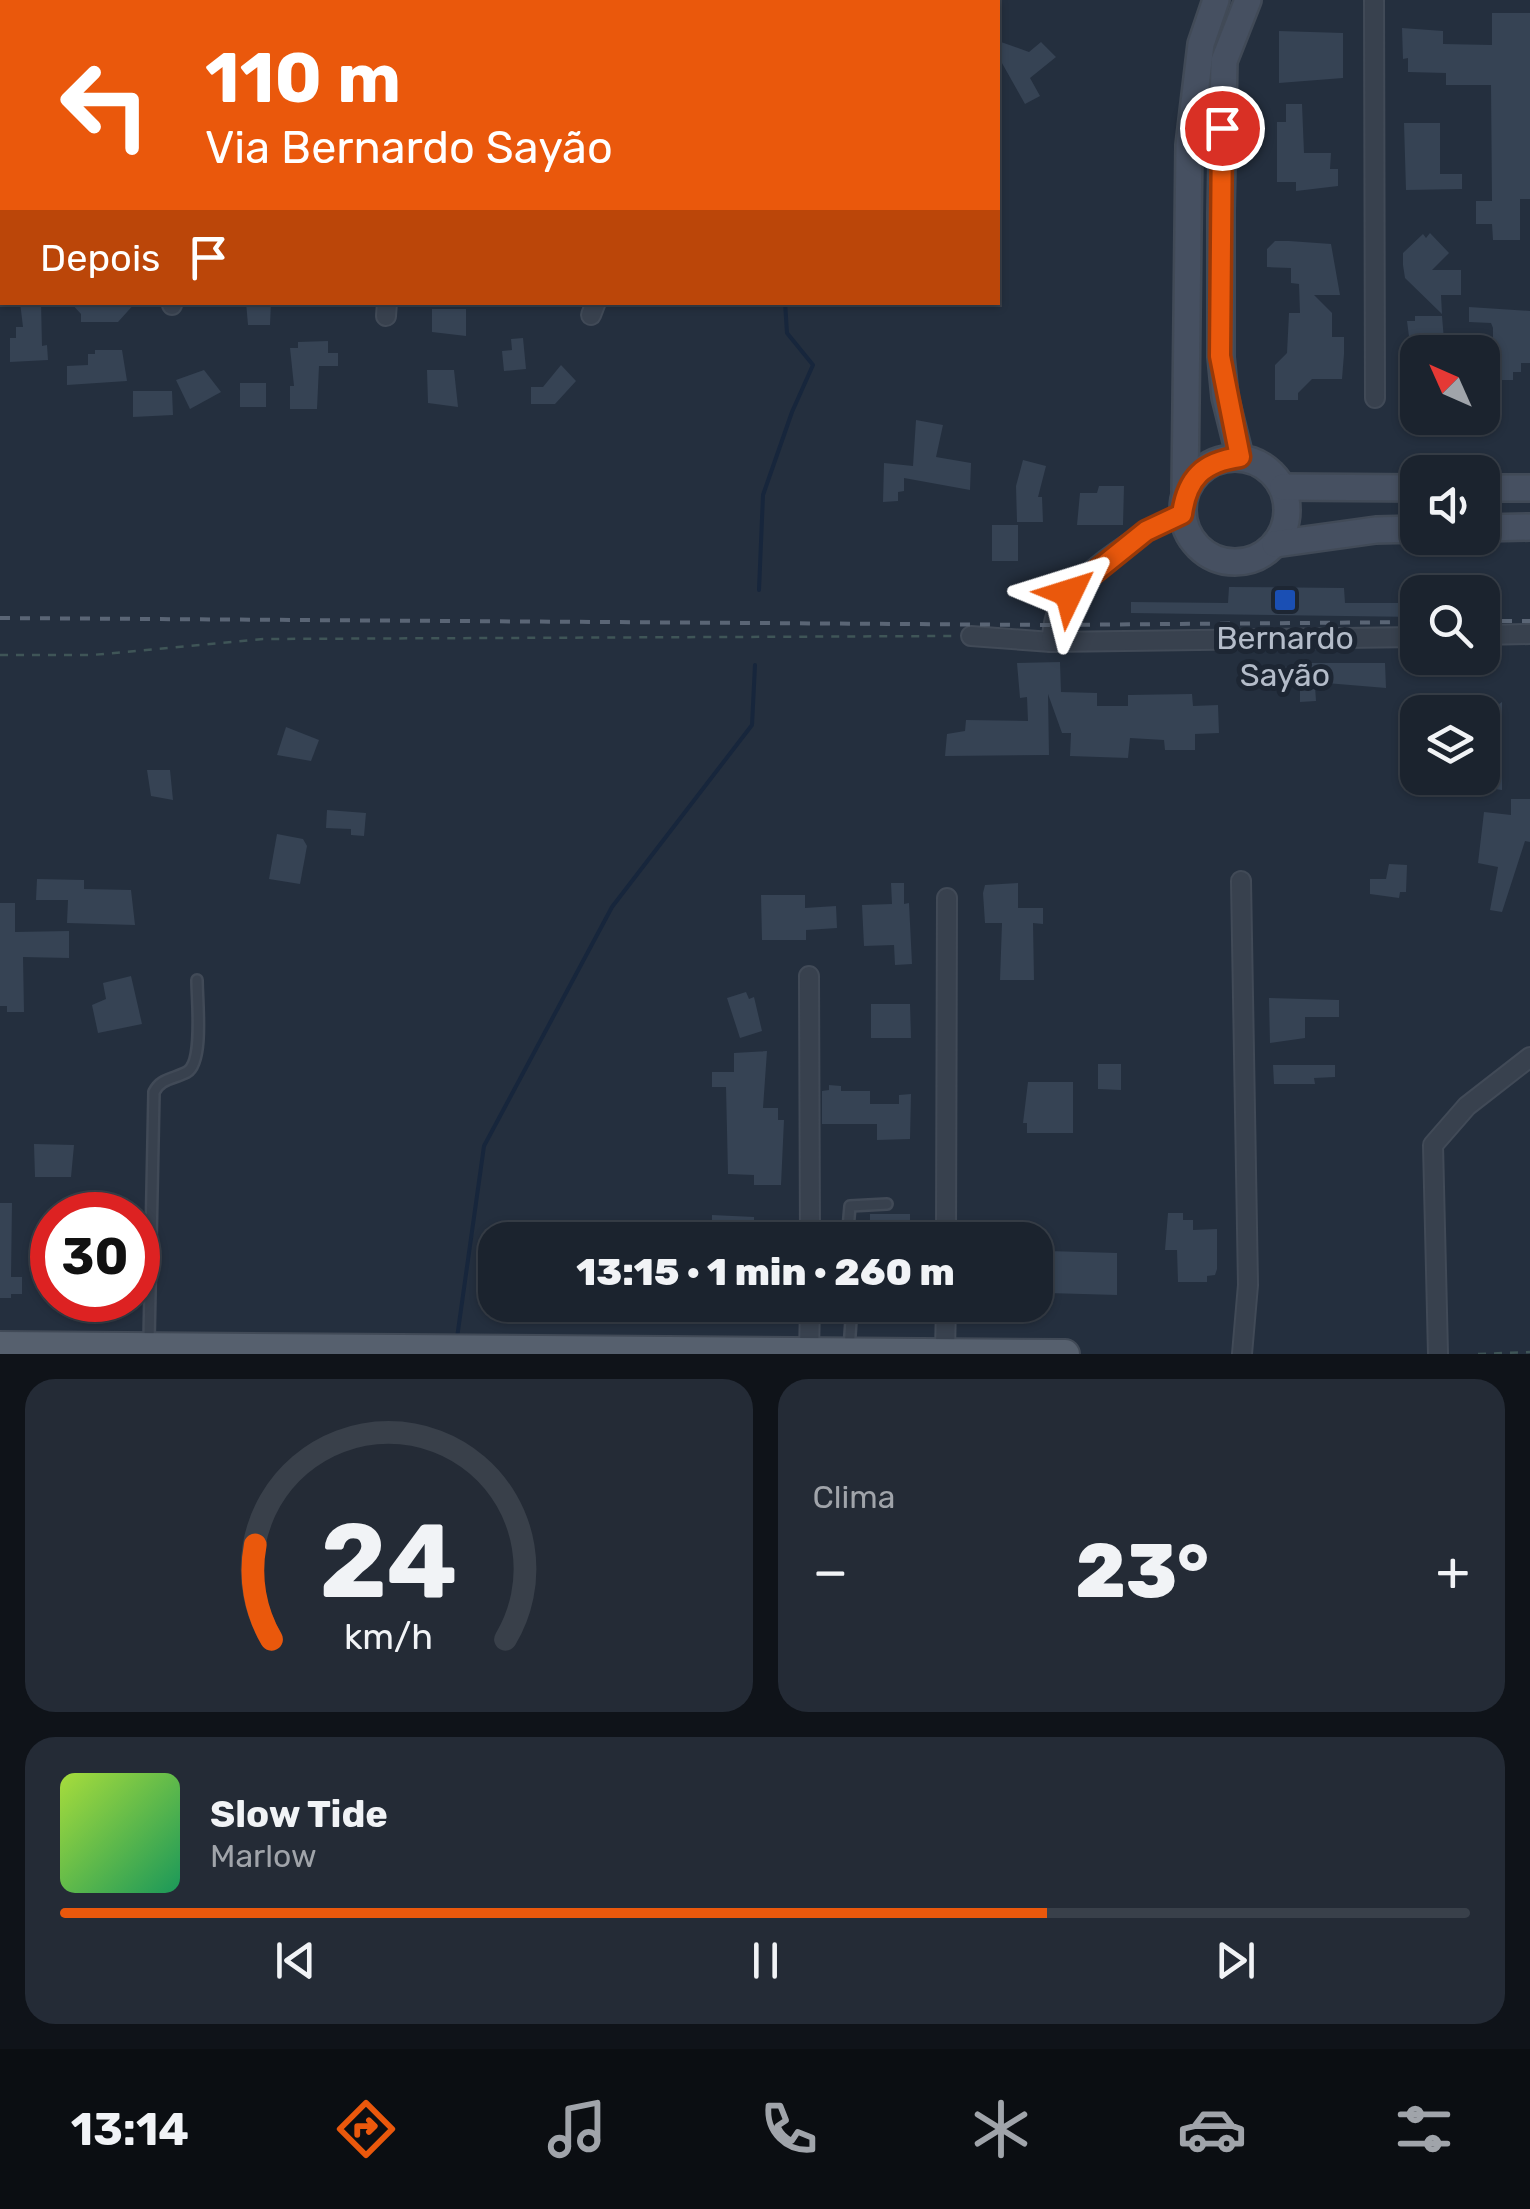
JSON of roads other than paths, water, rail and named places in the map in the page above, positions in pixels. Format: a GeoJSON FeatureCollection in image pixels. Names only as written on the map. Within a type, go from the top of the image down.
{"type":"FeatureCollection","features":[{"type":"Feature","properties":{"kind":"main road"},"geometry":{"type":"LineString","coordinates":[[1216,0],[1201,44],[1189,145],[1184,502],[1189,537],[1206,555],[1230,563],[1255,559],[1276,544],[1400,531]]}},
{"type":"Feature","properties":{"kind":"main road"},"geometry":{"type":"LineString","coordinates":[[1240,457],[1220,356],[1222,162],[1224,61],[1248,0]]}},
{"type":"Feature","properties":{"kind":"main road"},"geometry":{"type":"LineString","coordinates":[[1184,502],[1198,471],[1218,460],[1240,457],[1266,466],[1283,488],[1288,517],[1276,544]]}},
{"type":"Feature","properties":{"kind":"main road"},"geometry":{"type":"LineString","coordinates":[[1283,488],[1400,488]]}},
{"type":"Feature","properties":{"kind":"main road"},"geometry":{"type":"LineString","coordinates":[[1500,488],[1530,488]]}},
{"type":"Feature","properties":{"kind":"main road"},"geometry":{"type":"LineString","coordinates":[[1500,528],[1530,527]]}},
{"type":"Feature","properties":{"kind":"main road"},"geometry":{"type":"LineString","coordinates":[[0,1346],[1065,1354]]}},
{"type":"Feature","properties":{"kind":"street"},"geometry":{"type":"LineString","coordinates":[[1374,0],[1376,398]]}},
{"type":"Feature","properties":{"kind":"street"},"geometry":{"type":"LineString","coordinates":[[1051,642],[1056,613],[1069,593],[1184,502]]}},
{"type":"Feature","properties":{"kind":"street"},"geometry":{"type":"LineString","coordinates":[[1500,635],[1530,634]]}},
{"type":"Feature","properties":{"kind":"street"},"geometry":{"type":"LineString","coordinates":[[971,636],[1051,642],[1400,637]]}},
{"type":"Feature","properties":{"kind":"street"},"geometry":{"type":"LineString","coordinates":[[1241,881],[1248,1284],[1242,1354]]}},
{"type":"Feature","properties":{"kind":"street"},"geometry":{"type":"LineString","coordinates":[[946,1222],[947,898]]}},
{"type":"Feature","properties":{"kind":"street"},"geometry":{"type":"LineString","coordinates":[[810,976],[810,1222]]}},
{"type":"Feature","properties":{"kind":"street"},"geometry":{"type":"LineString","coordinates":[[1438,1354],[1433,1146],[1468,1106],[1530,1057]]}},
{"type":"Feature","properties":{"kind":"street"},"geometry":{"type":"LineString","coordinates":[[809,1353],[810,1322]]}},
{"type":"Feature","properties":{"kind":"street"},"geometry":{"type":"LineString","coordinates":[[946,1322],[946,1351]]}},
{"type":"Feature","properties":{"kind":"lane"},"geometry":{"type":"LineString","coordinates":[[148,1348],[154,1092],[161,1082],[188,1072],[197,1061],[197,980]]}},
{"type":"Feature","properties":{"kind":"lane"},"geometry":{"type":"LineString","coordinates":[[849,1222],[850,1206],[887,1204]]}},
{"type":"Feature","properties":{"kind":"lane"},"geometry":{"type":"LineString","coordinates":[[852,1322],[852,1353]]}},
{"type":"Feature","properties":{"kind":"waterway"},"geometry":{"type":"LineString","coordinates":[[759,590],[763,495],[813,365],[787,333],[785,305]]}},
{"type":"Feature","properties":{"kind":"waterway"},"geometry":{"type":"LineString","coordinates":[[457,1338],[484,1146],[612,907],[752,725],[755,665]]}},
{"type":"Feature","properties":{"kind":"railway"},"geometry":{"type":"LineString","coordinates":[[0,618],[1053,625],[1400,622]]}},
{"type":"Feature","properties":{"kind":"railway"},"geometry":{"type":"LineString","coordinates":[[1500,621],[1530,621]]}},
{"type":"Feature","properties":{"kind":"place","name":"Bernardo Sayão"},"geometry":{"type":"Point","coordinates":[1285,600]}}]}
